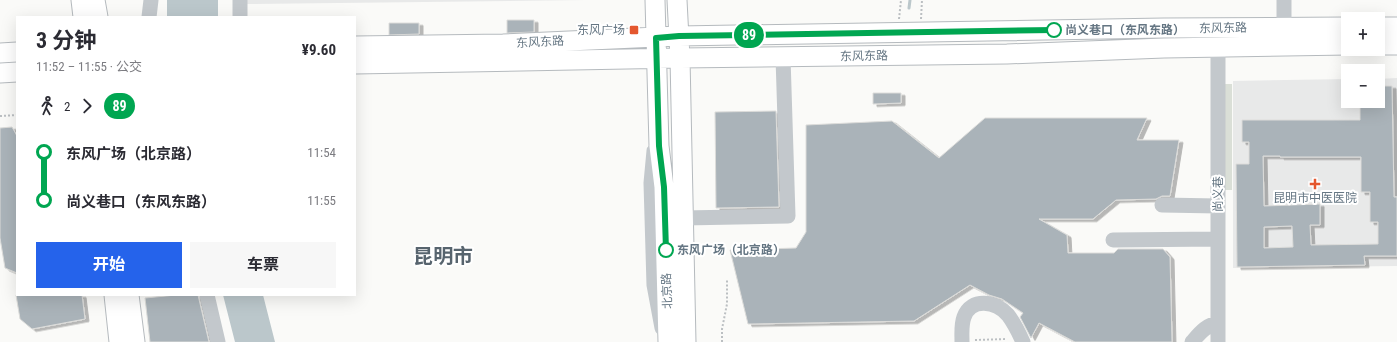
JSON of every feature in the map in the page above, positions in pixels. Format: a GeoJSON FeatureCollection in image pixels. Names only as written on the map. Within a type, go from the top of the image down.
{"type":"FeatureCollection","features":[{"type":"Feature","properties":{"kind":"main road"},"geometry":{"type":"LineString","coordinates":[[81,0],[83,16]]}},
{"type":"Feature","properties":{"kind":"main road"},"geometry":{"type":"LineString","coordinates":[[95,0],[98,16]]}},
{"type":"Feature","properties":{"kind":"main road","name":"北京路"},"geometry":{"type":"LineString","coordinates":[[655,0],[659,146],[664,187],[668,342]]}},
{"type":"Feature","properties":{"kind":"main road","name":"北京路"},"geometry":{"type":"LineString","coordinates":[[677,0],[680,58],[686,342]]}},
{"type":"Feature","properties":{"kind":"main road","name":"东风东路"},"geometry":{"type":"LineString","coordinates":[[356,46],[503,44],[679,36],[1341,27]]}},
{"type":"Feature","properties":{"kind":"main road"},"geometry":{"type":"LineString","coordinates":[[1385,27],[1397,27]]}},
{"type":"Feature","properties":{"kind":"main road","name":"东风东路"},"geometry":{"type":"LineString","coordinates":[[356,64],[1007,54],[1164,48],[1341,45]]}},
{"type":"Feature","properties":{"kind":"main road"},"geometry":{"type":"LineString","coordinates":[[1385,45],[1397,45]]}},
{"type":"Feature","properties":{"kind":"main road"},"geometry":{"type":"LineString","coordinates":[[0,53],[16,52]]}},
{"type":"Feature","properties":{"kind":"main road"},"geometry":{"type":"LineString","coordinates":[[0,73],[16,72]]}},
{"type":"Feature","properties":{"kind":"main road"},"geometry":{"type":"LineString","coordinates":[[114,296],[119,342]]}},
{"type":"Feature","properties":{"kind":"main road"},"geometry":{"type":"LineString","coordinates":[[129,296],[135,342]]}},
{"type":"Feature","properties":{"kind":"street"},"geometry":{"type":"LineString","coordinates":[[149,16],[151,0]]}},
{"type":"Feature","properties":{"kind":"street"},"geometry":{"type":"LineString","coordinates":[[240,0],[240,16]]}},
{"type":"Feature","properties":{"kind":"street"},"geometry":{"type":"LineString","coordinates":[[1284,0],[1284,27]]}},
{"type":"Feature","properties":{"kind":"street","name":"尚义巷"},"geometry":{"type":"LineString","coordinates":[[1218,47],[1218,342]]}},
{"type":"Feature","properties":{"kind":"street"},"geometry":{"type":"LineString","coordinates":[[683,218],[788,216],[783,57]]}},
{"type":"Feature","properties":{"kind":"street"},"geometry":{"type":"LineString","coordinates":[[658,112],[651,183],[652,239],[654,290],[664,342]]}},
{"type":"Feature","properties":{"kind":"street"},"geometry":{"type":"LineString","coordinates":[[1162,205],[1218,206]]}},
{"type":"Feature","properties":{"kind":"street"},"geometry":{"type":"LineString","coordinates":[[1113,240],[1218,239]]}},
{"type":"Feature","properties":{"kind":"street"},"geometry":{"type":"LineString","coordinates":[[207,296],[218,342]]}},
{"type":"Feature","properties":{"kind":"street"},"geometry":{"type":"LineString","coordinates":[[968,341],[962,324],[965,314],[973,306],[986,303],[992,304],[1001,309],[1008,316],[1023,342]]}},
{"type":"Feature","properties":{"kind":"street"},"geometry":{"type":"LineString","coordinates":[[1192,342],[1204,328],[1211,324],[1218,323]]}},
{"type":"Feature","properties":{"kind":"path"},"geometry":{"type":"LineString","coordinates":[[0,116],[16,115]]}},
{"type":"Feature","properties":{"kind":"path"},"geometry":{"type":"LineString","coordinates":[[722,342],[722,329],[727,304],[727,279]]}},
{"type":"Feature","properties":{"kind":"path"},"geometry":{"type":"LineString","coordinates":[[968,341],[1004,340]]}},
{"type":"Feature","properties":{"kind":"shaded area"},"geometry":{"type":"Polygon","coordinates":[[[167,0],[218,0],[218,16],[167,16],[167,0]]]}},
{"type":"Feature","properties":{"kind":"shaded area"},"geometry":{"type":"Polygon","coordinates":[[[246,0],[586,0],[246,4],[246,0]]]}},
{"type":"Feature","properties":{"kind":"shaded area","name":"昆明市中医医院"},"geometry":{"type":"Polygon","coordinates":[[[1397,78],[1397,266],[1233,268],[1233,81],[1341,79],[1341,108],[1385,108],[1385,79],[1397,78]]]}},
{"type":"Feature","properties":{"kind":"shaded area"},"geometry":{"type":"Polygon","coordinates":[[[1224,84],[1232,84],[1232,190],[1225,190],[1224,84]]]}},
{"type":"Feature","properties":{"kind":"shaded area"},"geometry":{"type":"Polygon","coordinates":[[[223,296],[263,296],[275,342],[235,342],[223,296]]]}},
{"type":"Feature","properties":{"kind":"building"},"geometry":{"type":"Polygon","coordinates":[[[507,20],[534,20],[534,32],[507,33],[507,20]]]}},
{"type":"Feature","properties":{"kind":"building"},"geometry":{"type":"Polygon","coordinates":[[[389,23],[419,23],[419,34],[389,35],[389,23]]]}},
{"type":"Feature","properties":{"kind":"building"},"geometry":{"type":"Polygon","coordinates":[[[1385,86],[1392,86],[1394,197],[1397,197],[1397,256],[1364,256],[1365,265],[1237,267],[1236,164],[1249,164],[1249,142],[1242,142],[1242,120],[1360,120],[1360,108],[1385,108],[1385,86]],[[1263,156],[1264,206],[1320,204],[1320,225],[1310,225],[1311,245],[1378,244],[1378,222],[1370,222],[1370,192],[1361,192],[1361,157],[1263,156]],[[1292,226],[1264,227],[1264,248],[1293,247],[1292,226]]]}},
{"type":"Feature","properties":{"kind":"building"},"geometry":{"type":"Polygon","coordinates":[[[873,93],[901,93],[901,103],[873,104],[873,93]]]}},
{"type":"Feature","properties":{"kind":"building"},"geometry":{"type":"Polygon","coordinates":[[[776,111],[779,207],[716,208],[715,112],[776,111]]]}},
{"type":"Feature","properties":{"kind":"building"},"geometry":{"type":"Polygon","coordinates":[[[985,118],[1147,118],[1137,140],[1179,140],[1170,196],[1162,196],[1156,199],[1116,200],[1093,219],[1039,219],[1067,235],[1068,253],[1114,253],[1118,249],[1163,249],[1170,257],[1172,342],[1075,342],[1039,323],[1031,338],[1020,317],[1023,313],[1002,299],[989,295],[970,285],[914,321],[748,324],[730,250],[796,248],[806,232],[806,125],[892,121],[939,158],[985,118]]]}},
{"type":"Feature","properties":{"kind":"building"},"geometry":{"type":"Polygon","coordinates":[[[12,127],[16,134],[16,273],[5,268],[0,238],[0,128],[12,127]]]}},
{"type":"Feature","properties":{"kind":"building"},"geometry":{"type":"Polygon","coordinates":[[[16,296],[82,296],[85,319],[32,329],[20,319],[16,296]]]}},
{"type":"Feature","properties":{"kind":"building"},"geometry":{"type":"Polygon","coordinates":[[[166,296],[198,296],[209,342],[150,342],[145,298],[166,296]]]}},
{"type":"Feature","properties":{"kind":"waterway"},"geometry":{"type":"LineString","coordinates":[[909,8],[910,0]]}},
{"type":"Feature","properties":{"kind":"bus line","name":"89"},"geometry":{"type":"LineString","coordinates":[[666,250],[664,187],[659,146],[656,38],[679,36],[1054,30]]}},
{"type":"Feature","properties":{"kind":"place","name":"东风广场"},"geometry":{"type":"Point","coordinates":[634,30]}},
{"type":"Feature","properties":{"kind":"place","name":"尚义巷口（东风东路）"},"geometry":{"type":"Point","coordinates":[1054,30]}},
{"type":"Feature","properties":{"kind":"place","name":"昆明市中医医院"},"geometry":{"type":"Point","coordinates":[1315,184]}},
{"type":"Feature","properties":{"kind":"place","name":"东风广场（北京路）"},"geometry":{"type":"Point","coordinates":[666,250]}},
{"type":"Feature","properties":{"kind":"district","name":"昆明市"},"geometry":{"type":"Point","coordinates":[443,256]}}]}
